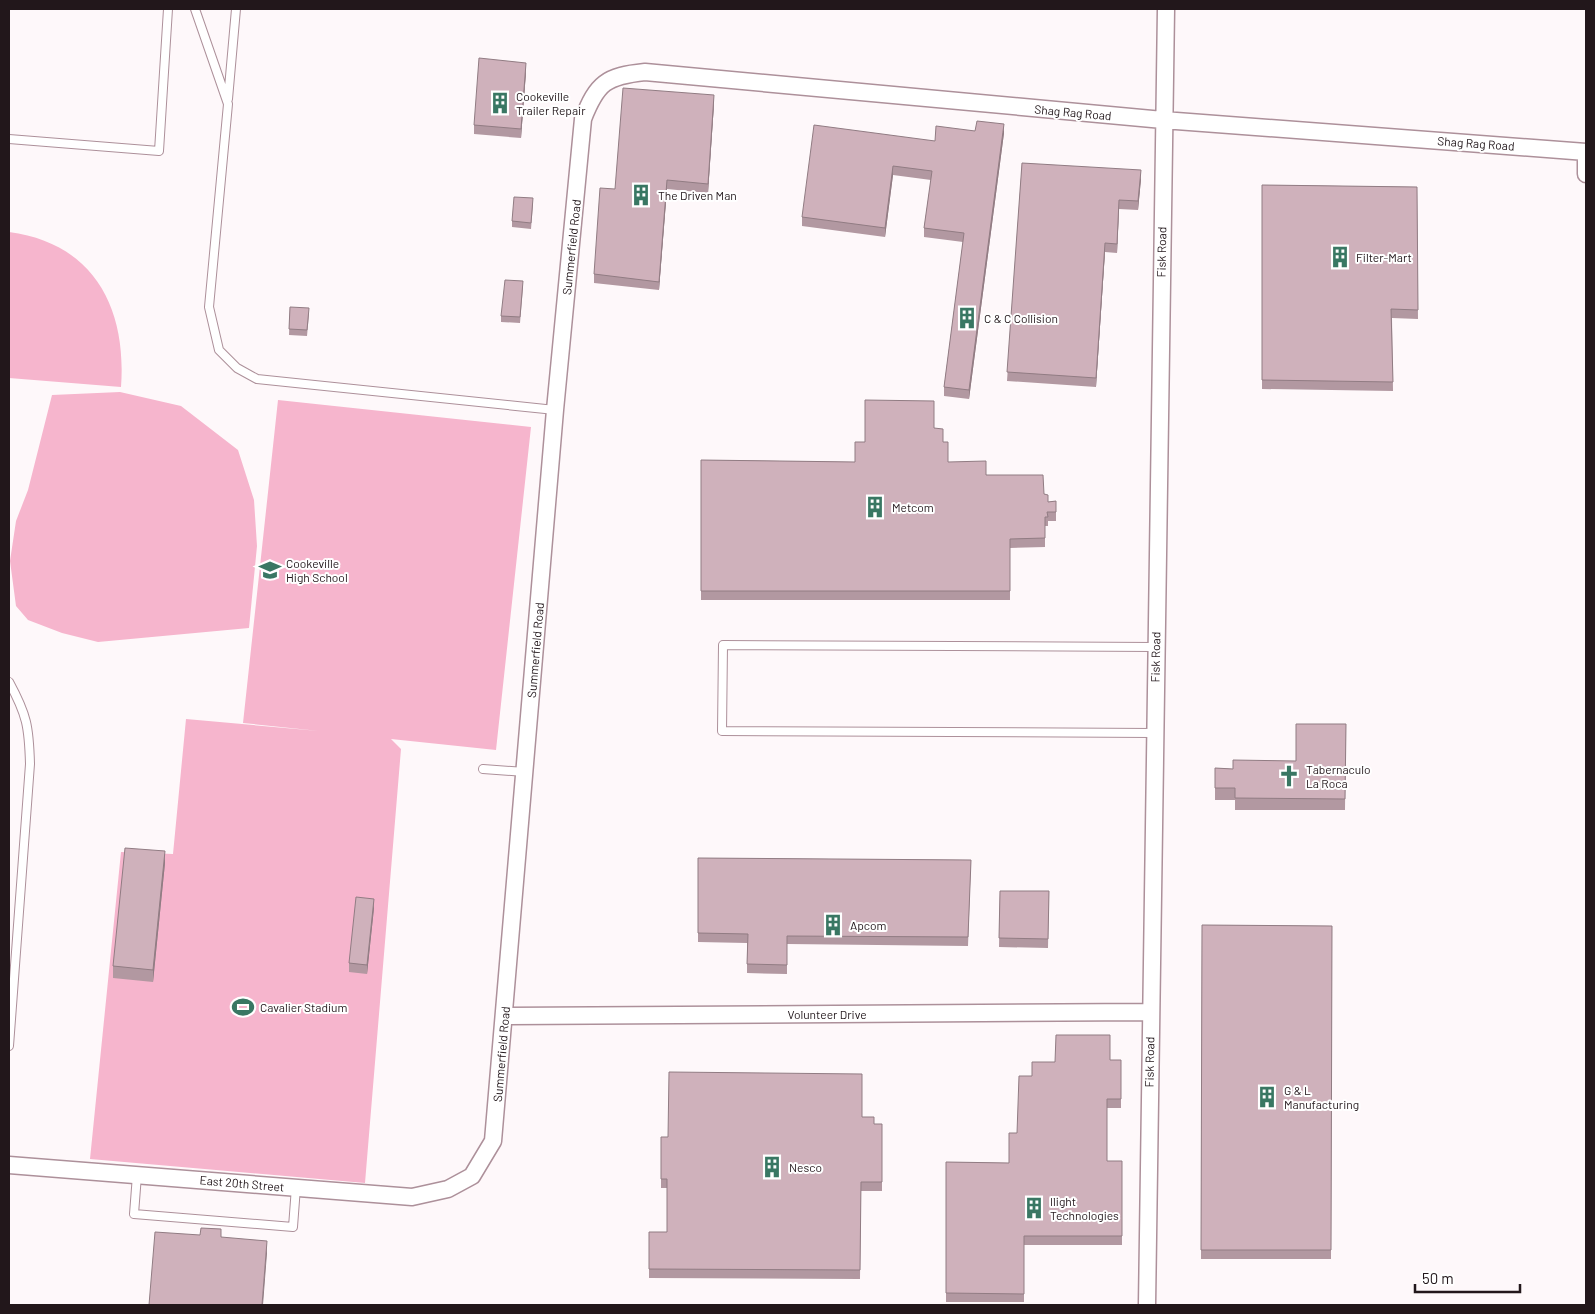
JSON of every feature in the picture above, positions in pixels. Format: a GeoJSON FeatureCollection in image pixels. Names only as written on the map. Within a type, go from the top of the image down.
{"type":"FeatureCollection","features":[{"type":"Feature","properties":{"kind":"street","name":"Fisk Road"},"geometry":{"type":"LineString","coordinates":[[1147,1305],[1149,1012],[1166,9]]}},
{"type":"Feature","properties":{"kind":"street","name":"Shag Rag Road"},"geometry":{"type":"LineString","coordinates":[[583,119],[591,98],[605,82],[621,74],[644,72],[1164,120],[1586,152]]}},
{"type":"Feature","properties":{"kind":"street","name":"Summerfield Road"},"geometry":{"type":"LineString","coordinates":[[472,1176],[493,1141],[555,410],[583,119]]}},
{"type":"Feature","properties":{"kind":"street"},"geometry":{"type":"LineString","coordinates":[[1586,152],[1586,174]]}},
{"type":"Feature","properties":{"kind":"street","name":"Volunteer Drive"},"geometry":{"type":"LineString","coordinates":[[505,1016],[1149,1012]]}},
{"type":"Feature","properties":{"kind":"street","name":"East 20th Street"},"geometry":{"type":"LineString","coordinates":[[9,1165],[412,1196],[448,1188],[472,1176]]}},
{"type":"Feature","properties":{"kind":"lane"},"geometry":{"type":"LineString","coordinates":[[9,139],[158,151],[168,9]]}},
{"type":"Feature","properties":{"kind":"lane"},"geometry":{"type":"LineString","coordinates":[[195,9],[228,104]]}},
{"type":"Feature","properties":{"kind":"lane"},"geometry":{"type":"LineString","coordinates":[[236,9],[209,307],[219,350],[237,368],[257,379],[555,410]]}},
{"type":"Feature","properties":{"kind":"lane"},"geometry":{"type":"LineString","coordinates":[[1154,733],[722,731],[723,644],[1155,647]]}},
{"type":"Feature","properties":{"kind":"lane"},"geometry":{"type":"LineString","coordinates":[[9,682],[20,702],[29,728],[30,764],[9,1046]]}},
{"type":"Feature","properties":{"kind":"lane"},"geometry":{"type":"LineString","coordinates":[[482,768],[525,772]]}},
{"type":"Feature","properties":{"kind":"lane"},"geometry":{"type":"LineString","coordinates":[[137,1175],[134,1214],[293,1227],[296,1187]]}},
{"type":"Feature","properties":{"kind":"shaded area"},"geometry":{"type":"Polygon","coordinates":[[[9,232],[38,239],[63,250],[83,265],[99,284],[110,306],[118,331],[121,358],[121,387],[9,378],[9,232]]]}},
{"type":"Feature","properties":{"kind":"shaded area"},"geometry":{"type":"Polygon","coordinates":[[[120,392],[181,406],[238,450],[254,500],[257,546],[249,628],[98,642],[62,633],[28,620],[16,606],[10,561],[16,521],[28,490],[52,395],[120,392]]]}},
{"type":"Feature","properties":{"kind":"shaded area"},"geometry":{"type":"Polygon","coordinates":[[[278,400],[531,427],[496,750],[391,739],[401,749],[365,1183],[90,1159],[121,852],[173,854],[186,719],[319,731],[243,723],[278,400]]]}},
{"type":"Feature","properties":{"kind":"building","name":"Cookeville Trailer Repair"},"geometry":{"type":"Polygon","coordinates":[[[479,58],[526,63],[521,129],[474,125],[479,58]]]}},
{"type":"Feature","properties":{"kind":"building","name":"The Driven Man"},"geometry":{"type":"Polygon","coordinates":[[[623,88],[714,95],[708,184],[667,180],[659,282],[594,274],[600,188],[615,189],[623,88]]]}},
{"type":"Feature","properties":{"kind":"building","name":"C & C Collision"},"geometry":{"type":"Polygon","coordinates":[[[977,121],[1004,124],[969,390],[944,387],[964,233],[924,228],[932,171],[893,166],[885,228],[802,217],[814,125],[935,141],[936,126],[975,131],[977,121]]]}},
{"type":"Feature","properties":{"kind":"building"},"geometry":{"type":"Polygon","coordinates":[[[1022,163],[1141,170],[1138,201],[1119,200],[1117,244],[1105,243],[1096,378],[1007,372],[1022,163]]]}},
{"type":"Feature","properties":{"kind":"building","name":"Filter-Mart"},"geometry":{"type":"Polygon","coordinates":[[[1262,185],[1417,187],[1418,310],[1391,309],[1393,382],[1262,380],[1262,185]]]}},
{"type":"Feature","properties":{"kind":"building"},"geometry":{"type":"Polygon","coordinates":[[[514,197],[533,198],[531,223],[512,221],[514,197]]]}},
{"type":"Feature","properties":{"kind":"building"},"geometry":{"type":"Polygon","coordinates":[[[505,280],[523,281],[520,317],[501,316],[505,280]]]}},
{"type":"Feature","properties":{"kind":"building"},"geometry":{"type":"Polygon","coordinates":[[[290,307],[309,308],[307,330],[289,329],[290,307]]]}},
{"type":"Feature","properties":{"kind":"building","name":"Metcom"},"geometry":{"type":"Polygon","coordinates":[[[865,400],[934,401],[934,428],[943,429],[943,442],[948,442],[948,462],[986,461],[986,475],[1043,475],[1044,494],[1048,495],[1048,502],[1056,501],[1056,512],[1047,512],[1048,517],[1045,517],[1045,538],[1010,539],[1010,591],[701,591],[701,460],[855,462],[855,442],[865,442],[865,400]]]}},
{"type":"Feature","properties":{"kind":"building","name":"Tabernaculo La Roca"},"geometry":{"type":"Polygon","coordinates":[[[1296,724],[1346,724],[1345,799],[1235,798],[1235,788],[1215,788],[1215,768],[1233,769],[1233,760],[1296,761],[1296,724]]]}},
{"type":"Feature","properties":{"kind":"building"},"geometry":{"type":"Polygon","coordinates":[[[125,848],[165,851],[153,970],[113,966],[125,848]]]}},
{"type":"Feature","properties":{"kind":"building","name":"Apcom"},"geometry":{"type":"Polygon","coordinates":[[[698,858],[971,860],[968,937],[787,936],[787,965],[747,964],[748,934],[698,933],[698,858]]]}},
{"type":"Feature","properties":{"kind":"building"},"geometry":{"type":"Polygon","coordinates":[[[1000,891],[1049,891],[1048,939],[999,938],[1000,891]]]}},
{"type":"Feature","properties":{"kind":"building"},"geometry":{"type":"Polygon","coordinates":[[[356,897],[374,899],[367,965],[349,963],[356,897]]]}},
{"type":"Feature","properties":{"kind":"building","name":"G & L Manufacturing"},"geometry":{"type":"Polygon","coordinates":[[[1202,925],[1332,926],[1331,1250],[1201,1250],[1202,925]]]}},
{"type":"Feature","properties":{"kind":"building","name":"Ilight Technologies"},"geometry":{"type":"Polygon","coordinates":[[[1056,1035],[1110,1035],[1110,1060],[1121,1060],[1121,1099],[1107,1099],[1107,1161],[1122,1161],[1122,1236],[1024,1236],[1024,1294],[946,1293],[946,1162],[1009,1163],[1009,1133],[1017,1133],[1019,1076],[1032,1076],[1032,1062],[1055,1062],[1056,1035]]]}},
{"type":"Feature","properties":{"kind":"building","name":"Nesco"},"geometry":{"type":"Polygon","coordinates":[[[669,1072],[862,1074],[862,1117],[874,1117],[874,1124],[882,1124],[882,1182],[861,1182],[860,1270],[649,1269],[649,1232],[667,1232],[667,1179],[661,1179],[661,1137],[668,1137],[669,1072]]]}},
{"type":"Feature","properties":{"kind":"building"},"geometry":{"type":"Polygon","coordinates":[[[201,1228],[221,1229],[221,1237],[267,1241],[262,1305],[149,1305],[155,1232],[200,1235],[201,1228]]]}},
{"type":"Feature","properties":{"kind":"place","name":"Cookeville Trailer Repair"},"geometry":{"type":"Point","coordinates":[500,103]}},
{"type":"Feature","properties":{"kind":"place","name":"The Driven Man"},"geometry":{"type":"Point","coordinates":[641,195]}},
{"type":"Feature","properties":{"kind":"place","name":"Filter-Mart"},"geometry":{"type":"Point","coordinates":[1340,257]}},
{"type":"Feature","properties":{"kind":"place","name":"C & C Collision"},"geometry":{"type":"Point","coordinates":[967,318]}},
{"type":"Feature","properties":{"kind":"place","name":"Metcom"},"geometry":{"type":"Point","coordinates":[875,507]}},
{"type":"Feature","properties":{"kind":"place","name":"Cookeville High School"},"geometry":{"type":"Point","coordinates":[270,570]}},
{"type":"Feature","properties":{"kind":"place","name":"Tabernaculo La Roca"},"geometry":{"type":"Point","coordinates":[1289,776]}},
{"type":"Feature","properties":{"kind":"place","name":"Apcom"},"geometry":{"type":"Point","coordinates":[833,925]}},
{"type":"Feature","properties":{"kind":"place","name":"Cavalier Stadium"},"geometry":{"type":"Point","coordinates":[243,1007]}},
{"type":"Feature","properties":{"kind":"place","name":"G & L Manufacturing"},"geometry":{"type":"Point","coordinates":[1267,1097]}},
{"type":"Feature","properties":{"kind":"place","name":"Nesco"},"geometry":{"type":"Point","coordinates":[772,1167]}},
{"type":"Feature","properties":{"kind":"place","name":"Ilight Technologies"},"geometry":{"type":"Point","coordinates":[1034,1208]}}]}
